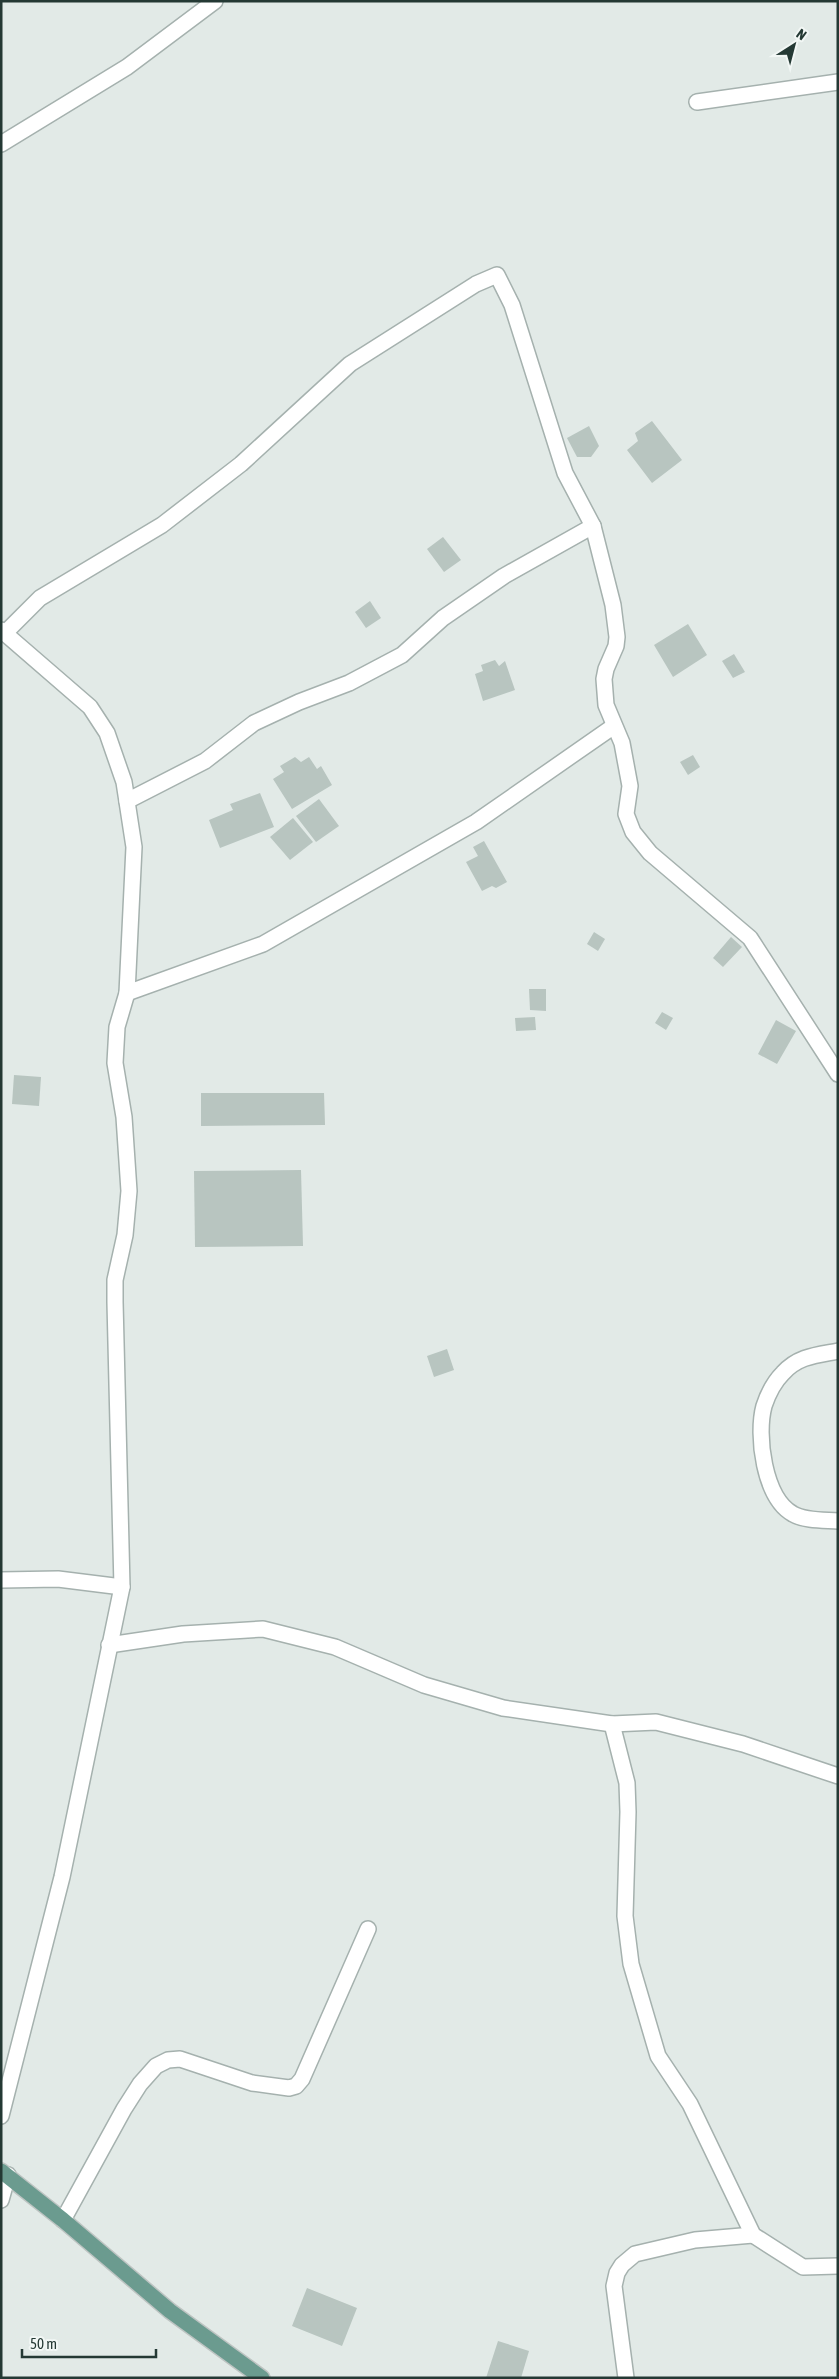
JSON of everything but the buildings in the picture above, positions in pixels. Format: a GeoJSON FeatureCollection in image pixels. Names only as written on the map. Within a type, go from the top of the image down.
{"type":"FeatureCollection","features":[{"type":"Feature","properties":{"kind":"main road"},"geometry":{"type":"LineString","coordinates":[[5,2173],[170,2311],[262,2378]]}},
{"type":"Feature","properties":{"kind":"street"},"geometry":{"type":"LineString","coordinates":[[1,144],[126,67],[215,1]]}},
{"type":"Feature","properties":{"kind":"street"},"geometry":{"type":"LineString","coordinates":[[697,102],[838,82]]}},
{"type":"Feature","properties":{"kind":"street"},"geometry":{"type":"LineString","coordinates":[[1,2116],[62,1877],[122,1587],[115,1288],[125,1235],[129,1191],[124,1116],[115,1063],[117,1026],[127,993],[134,847],[124,782],[107,733],[90,707],[3,632],[40,598],[162,525],[241,464],[350,364],[476,284],[497,274],[512,305],[565,473],[592,526],[613,605],[617,637],[604,679],[606,705],[622,743],[630,786],[626,814],[633,832],[650,853],[750,938],[838,1074]]}},
{"type":"Feature","properties":{"kind":"street"},"geometry":{"type":"LineString","coordinates":[[127,800],[205,761],[254,723],[299,702],[349,683],[402,655],[443,618],[504,576],[592,526]]}},
{"type":"Feature","properties":{"kind":"street"},"geometry":{"type":"LineString","coordinates":[[127,993],[264,944],[476,822],[614,726]]}},
{"type":"Feature","properties":{"kind":"street"},"geometry":{"type":"LineString","coordinates":[[838,1351],[801,1358],[783,1372],[771,1388],[764,1407],[762,1451],[768,1480],[780,1502],[793,1515],[813,1519],[838,1520]]}},
{"type":"Feature","properties":{"kind":"street"},"geometry":{"type":"LineString","coordinates":[[1,1580],[58,1579],[122,1587]]}},
{"type":"Feature","properties":{"kind":"street"},"geometry":{"type":"LineString","coordinates":[[109,1645],[183,1634],[263,1628],[335,1647],[424,1685],[503,1708],[612,1724],[656,1722],[743,1744],[838,1776]]}},
{"type":"Feature","properties":{"kind":"street"},"geometry":{"type":"LineString","coordinates":[[612,1724],[627,1783],[625,1916],[631,1964],[658,2056],[690,2104],[753,2235],[803,2267],[838,2266]]}},
{"type":"Feature","properties":{"kind":"street"},"geometry":{"type":"LineString","coordinates":[[63,2220],[124,2109],[140,2084],[156,2066],[168,2060],[180,2059],[252,2083],[290,2088],[296,2086],[302,2079],[368,1929]]}},
{"type":"Feature","properties":{"kind":"street"},"geometry":{"type":"LineString","coordinates":[[1,2200],[5,2173]]}},
{"type":"Feature","properties":{"kind":"street"},"geometry":{"type":"LineString","coordinates":[[626,2378],[614,2286],[617,2273],[622,2265],[636,2254],[695,2240],[753,2235]]}}]}
